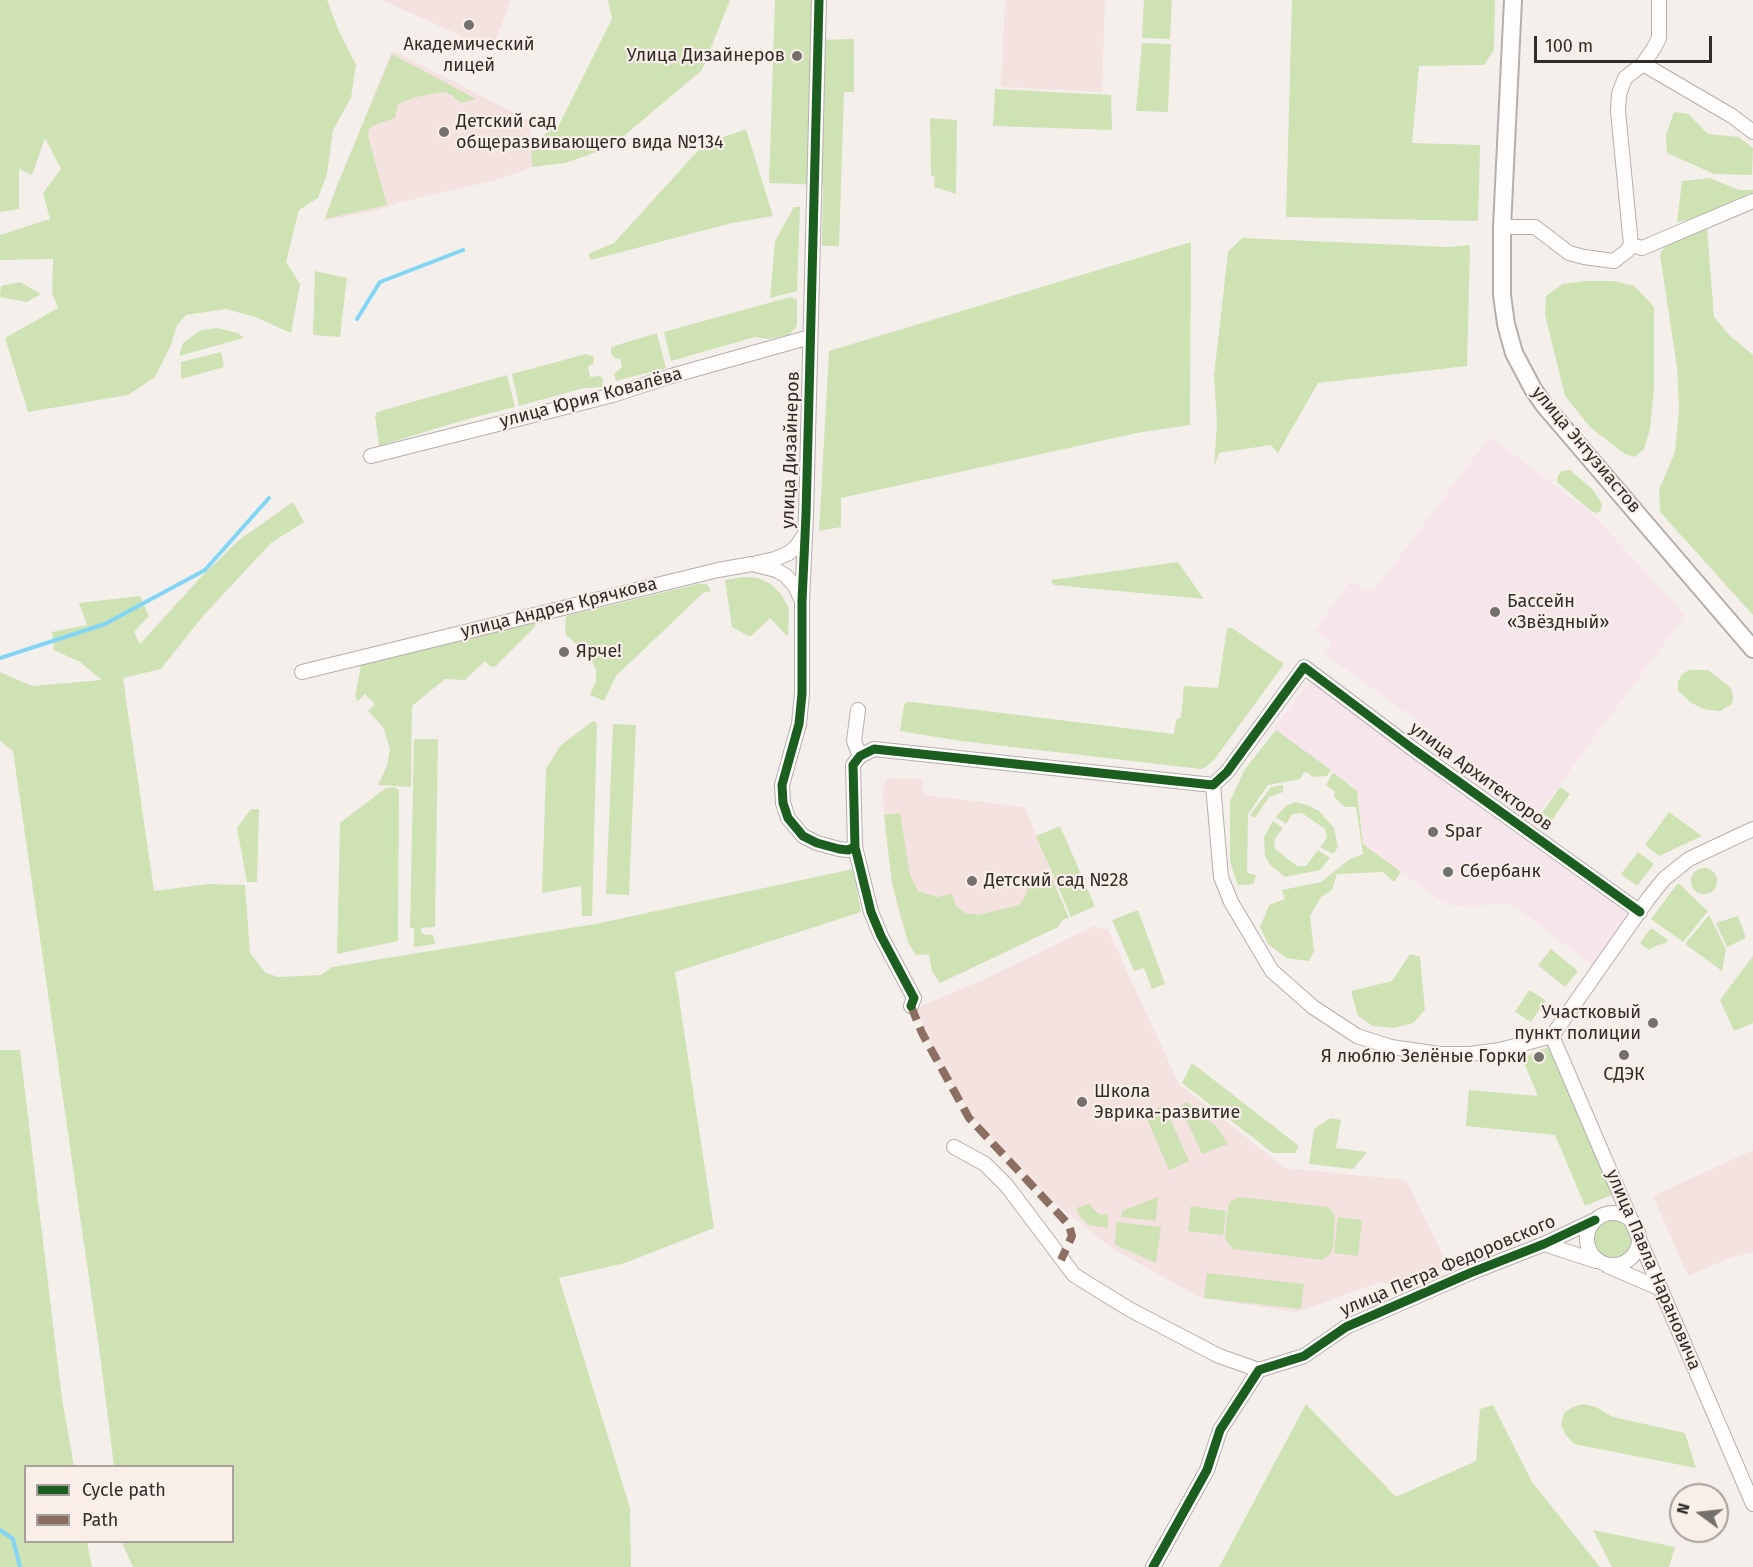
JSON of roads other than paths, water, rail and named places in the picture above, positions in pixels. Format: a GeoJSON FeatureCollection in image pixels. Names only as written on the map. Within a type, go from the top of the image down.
{"type":"FeatureCollection","features":[{"type":"Feature","properties":{"kind":"main road","name":"улица Энтузиастов"},"geometry":{"type":"LineString","coordinates":[[1513,0],[1502,295],[1506,324],[1514,353],[1544,405],[1753,649]]}},
{"type":"Feature","properties":{"kind":"street"},"geometry":{"type":"LineString","coordinates":[[1503,227],[1535,227],[1569,254],[1614,261],[1624,255],[1630,245],[1618,111],[1625,78],[1643,64],[1659,38],[1659,0]]}},
{"type":"Feature","properties":{"kind":"street","name":"улица Дизайнеров"},"geometry":{"type":"LineString","coordinates":[[814,3],[810,337],[801,704],[782,785],[783,803],[788,818],[803,836],[838,849],[848,850],[855,847]]}},
{"type":"Feature","properties":{"kind":"street"},"geometry":{"type":"LineString","coordinates":[[1643,64],[1732,116],[1753,132]]}},
{"type":"Feature","properties":{"kind":"street"},"geometry":{"type":"LineString","coordinates":[[1630,245],[1642,248],[1753,201]]}},
{"type":"Feature","properties":{"kind":"street","name":"улица Юрия Ковалёва"},"geometry":{"type":"LineString","coordinates":[[371,456],[613,395],[671,376],[810,337]]}},
{"type":"Feature","properties":{"kind":"street"},"geometry":{"type":"LineString","coordinates":[[752,564],[789,553],[805,534]]}},
{"type":"Feature","properties":{"kind":"street","name":"улица Андрея Крячкова"},"geometry":{"type":"LineString","coordinates":[[302,672],[718,570],[752,564],[776,570],[786,576],[795,586],[802,601]]}},
{"type":"Feature","properties":{"kind":"street","name":"улица Архитекторов"},"geometry":{"type":"LineString","coordinates":[[1213,785],[1227,772],[1304,667],[1640,912]]}},
{"type":"Feature","properties":{"kind":"street"},"geometry":{"type":"LineString","coordinates":[[858,710],[854,741],[860,756]]}},
{"type":"Feature","properties":{"kind":"street"},"geometry":{"type":"LineString","coordinates":[[911,1006],[914,998],[871,912],[855,847],[853,765],[860,756],[874,749],[1213,785],[1221,877],[1231,902],[1272,971],[1312,1007],[1357,1036],[1391,1047],[1440,1054],[1470,1054],[1500,1050],[1552,1036],[1664,879],[1689,859],[1753,829]]}},
{"type":"Feature","properties":{"kind":"street","name":"улица Павла Нарановича"},"geometry":{"type":"LineString","coordinates":[[1552,1036],[1637,1228],[1753,1504]]}},
{"type":"Feature","properties":{"kind":"street"},"geometry":{"type":"LineString","coordinates":[[954,1147],[985,1164],[1007,1186],[1074,1275],[1129,1310],[1209,1351],[1259,1370],[1220,1430],[1207,1470],[1153,1567]]}},
{"type":"Feature","properties":{"kind":"street"},"geometry":{"type":"LineString","coordinates":[[1612,1213],[1629,1219],[1637,1228],[1639,1243],[1633,1256],[1620,1265],[1602,1263],[1590,1252],[1586,1241],[1588,1230],[1595,1220],[1600,1216],[1627,1208]]}},
{"type":"Feature","properties":{"kind":"street","name":"улица Петра Федоровского"},"geometry":{"type":"LineString","coordinates":[[1259,1370],[1304,1356],[1346,1327],[1470,1273],[1544,1244],[1595,1220]]}},
{"type":"Feature","properties":{"kind":"street"},"geometry":{"type":"LineString","coordinates":[[1544,1244],[1602,1263],[1661,1288]]}},
{"type":"Feature","properties":{"kind":"waterway"},"geometry":{"type":"LineString","coordinates":[[357,319],[380,282],[463,250]]}},
{"type":"Feature","properties":{"kind":"waterway"},"geometry":{"type":"LineString","coordinates":[[0,658],[105,624],[205,570],[269,498]]}},
{"type":"Feature","properties":{"kind":"waterway"},"geometry":{"type":"LineString","coordinates":[[0,1530],[13,1539],[20,1567]]}},
{"type":"Feature","properties":{"kind":"place","name":"Академический лицей"},"geometry":{"type":"Point","coordinates":[469,25]}},
{"type":"Feature","properties":{"kind":"place","name":"Улица Дизайнеров"},"geometry":{"type":"Point","coordinates":[797,56]}},
{"type":"Feature","properties":{"kind":"place","name":"Детский сад общеразвивающего вида №134"},"geometry":{"type":"Point","coordinates":[444,132]}},
{"type":"Feature","properties":{"kind":"place","name":"Бассейн «Звёздный»"},"geometry":{"type":"Point","coordinates":[1495,612]}},
{"type":"Feature","properties":{"kind":"place","name":"Ярче!"},"geometry":{"type":"Point","coordinates":[564,652]}},
{"type":"Feature","properties":{"kind":"place","name":"Spar"},"geometry":{"type":"Point","coordinates":[1433,832]}},
{"type":"Feature","properties":{"kind":"place","name":"Сбербанк"},"geometry":{"type":"Point","coordinates":[1448,872]}},
{"type":"Feature","properties":{"kind":"place","name":"Детский сад №28"},"geometry":{"type":"Point","coordinates":[972,881]}},
{"type":"Feature","properties":{"kind":"place","name":"Участковый пункт полиции"},"geometry":{"type":"Point","coordinates":[1653,1023]}},
{"type":"Feature","properties":{"kind":"place","name":"СДЭК"},"geometry":{"type":"Point","coordinates":[1624,1055]}},
{"type":"Feature","properties":{"kind":"place","name":"Я люблю Зелёные Горки"},"geometry":{"type":"Point","coordinates":[1539,1057]}},
{"type":"Feature","properties":{"kind":"place","name":"Школа Эврика-развитие"},"geometry":{"type":"Point","coordinates":[1082,1102]}}]}
